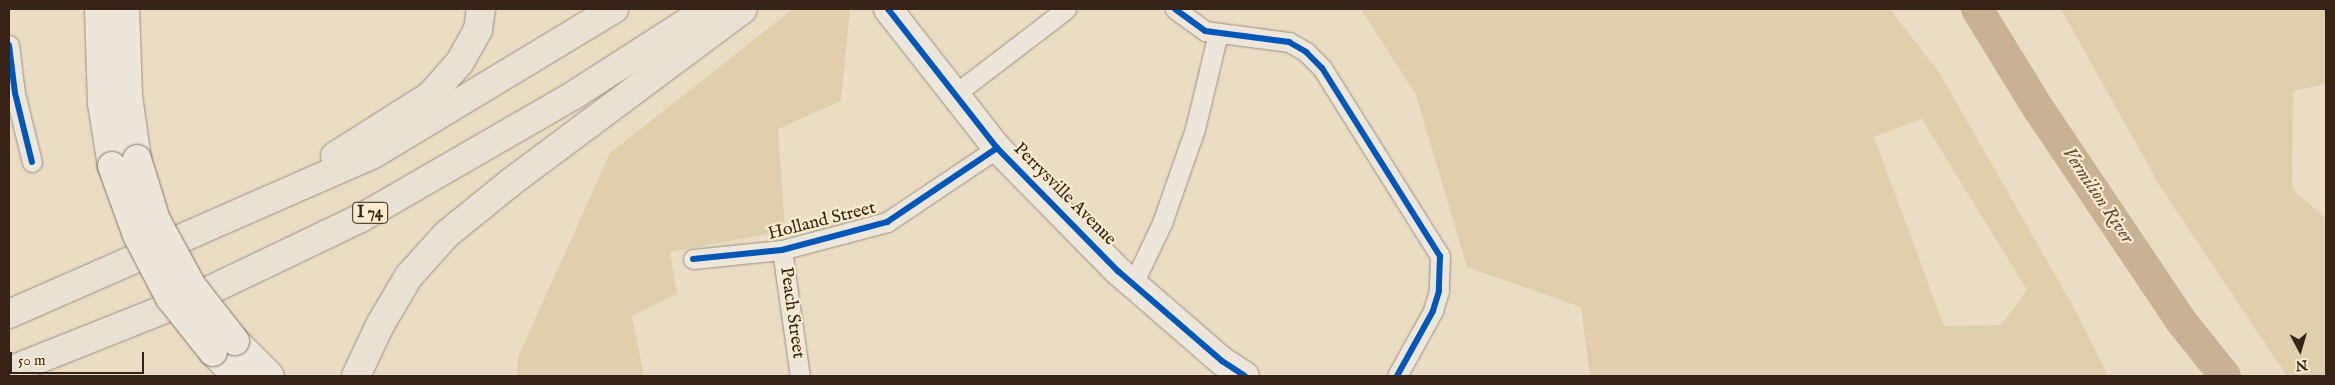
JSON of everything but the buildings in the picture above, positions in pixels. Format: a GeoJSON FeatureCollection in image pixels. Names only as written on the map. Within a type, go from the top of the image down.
{"type":"FeatureCollection","features":[{"type":"Feature","properties":{"kind":"highway"},"geometry":{"type":"LineString","coordinates":[[251,209],[430,96],[460,62],[478,30],[481,9]]}},
{"type":"Feature","properties":{"kind":"highway"},"geometry":{"type":"LineString","coordinates":[[9,314],[372,156],[614,9]]}},
{"type":"Feature","properties":{"kind":"highway","name":"I 74"},"geometry":{"type":"LineString","coordinates":[[9,371],[200,295],[361,218],[574,95],[708,9]]}},
{"type":"Feature","properties":{"kind":"highway"},"geometry":{"type":"LineString","coordinates":[[357,376],[380,325],[409,276],[447,234],[511,182],[743,9]]}},
{"type":"Feature","properties":{"kind":"main road"},"geometry":{"type":"LineString","coordinates":[[99,9],[102,103],[125,163],[192,286],[237,376]]}},
{"type":"Feature","properties":{"kind":"main road"},"geometry":{"type":"LineString","coordinates":[[125,9],[128,96],[125,163]]}},
{"type":"Feature","properties":{"kind":"main road","name":"Perrysville Avenue"},"geometry":{"type":"LineString","coordinates":[[888,9],[997,148],[1133,284],[1222,361],[1245,376]]}},
{"type":"Feature","properties":{"kind":"main road"},"geometry":{"type":"LineString","coordinates":[[224,347],[270,376]]}},
{"type":"Feature","properties":{"kind":"street"},"geometry":{"type":"LineString","coordinates":[[955,94],[1066,9]]}},
{"type":"Feature","properties":{"kind":"street"},"geometry":{"type":"LineString","coordinates":[[1176,9],[1204,31],[1289,42],[1306,52],[1322,68],[1440,256],[1439,291],[1433,311],[1397,376]]}},
{"type":"Feature","properties":{"kind":"street"},"geometry":{"type":"LineString","coordinates":[[1133,284],[1162,224],[1195,130],[1218,33]]}},
{"type":"Feature","properties":{"kind":"street"},"geometry":{"type":"LineString","coordinates":[[9,45],[15,93],[32,162]]}},
{"type":"Feature","properties":{"kind":"street","name":"Holland Street"},"geometry":{"type":"LineString","coordinates":[[693,258],[782,250],[887,222],[997,148]]}},
{"type":"Feature","properties":{"kind":"street","name":"Peach Street"},"geometry":{"type":"LineString","coordinates":[[782,250],[800,376]]}},
{"type":"Feature","properties":{"kind":"shaded area"},"geometry":{"type":"Polygon","coordinates":[[[793,9],[850,9],[841,101],[778,129],[785,231],[670,252],[677,294],[632,316],[644,376],[517,376],[518,357],[610,153],[793,9]]]}},
{"type":"Feature","properties":{"kind":"shaded area"},"geometry":{"type":"Polygon","coordinates":[[[1361,9],[1890,9],[1939,72],[2074,308],[2108,376],[1590,376],[1581,307],[1467,267],[1416,95],[1361,9]],[[1922,119],[1874,137],[1944,326],[2001,325],[2027,290],[1922,119]]]}},
{"type":"Feature","properties":{"kind":"shaded area"},"geometry":{"type":"Polygon","coordinates":[[[2061,9],[2326,9],[2326,84],[2293,91],[2292,189],[2326,218],[2326,376],[2287,376],[2161,188],[2061,9]]]}},
{"type":"Feature","properties":{"kind":"waterway","name":"Vermilion River"},"geometry":{"type":"LineString","coordinates":[[1977,9],[2038,108],[2181,321],[2225,376]]}},
{"type":"Feature","properties":{"kind":"cycle path"},"geometry":{"type":"LineString","coordinates":[[888,9],[997,148],[1118,271],[1222,361],[1245,376]]}},
{"type":"Feature","properties":{"kind":"cycle path"},"geometry":{"type":"LineString","coordinates":[[1175,9],[1205,31],[1289,42],[1306,52],[1322,68],[1440,256],[1439,291],[1433,311],[1397,376]]}},
{"type":"Feature","properties":{"kind":"cycle path"},"geometry":{"type":"LineString","coordinates":[[9,45],[15,93],[32,162]]}},
{"type":"Feature","properties":{"kind":"cycle path"},"geometry":{"type":"LineString","coordinates":[[693,259],[782,250],[887,222],[997,148]]}}]}
